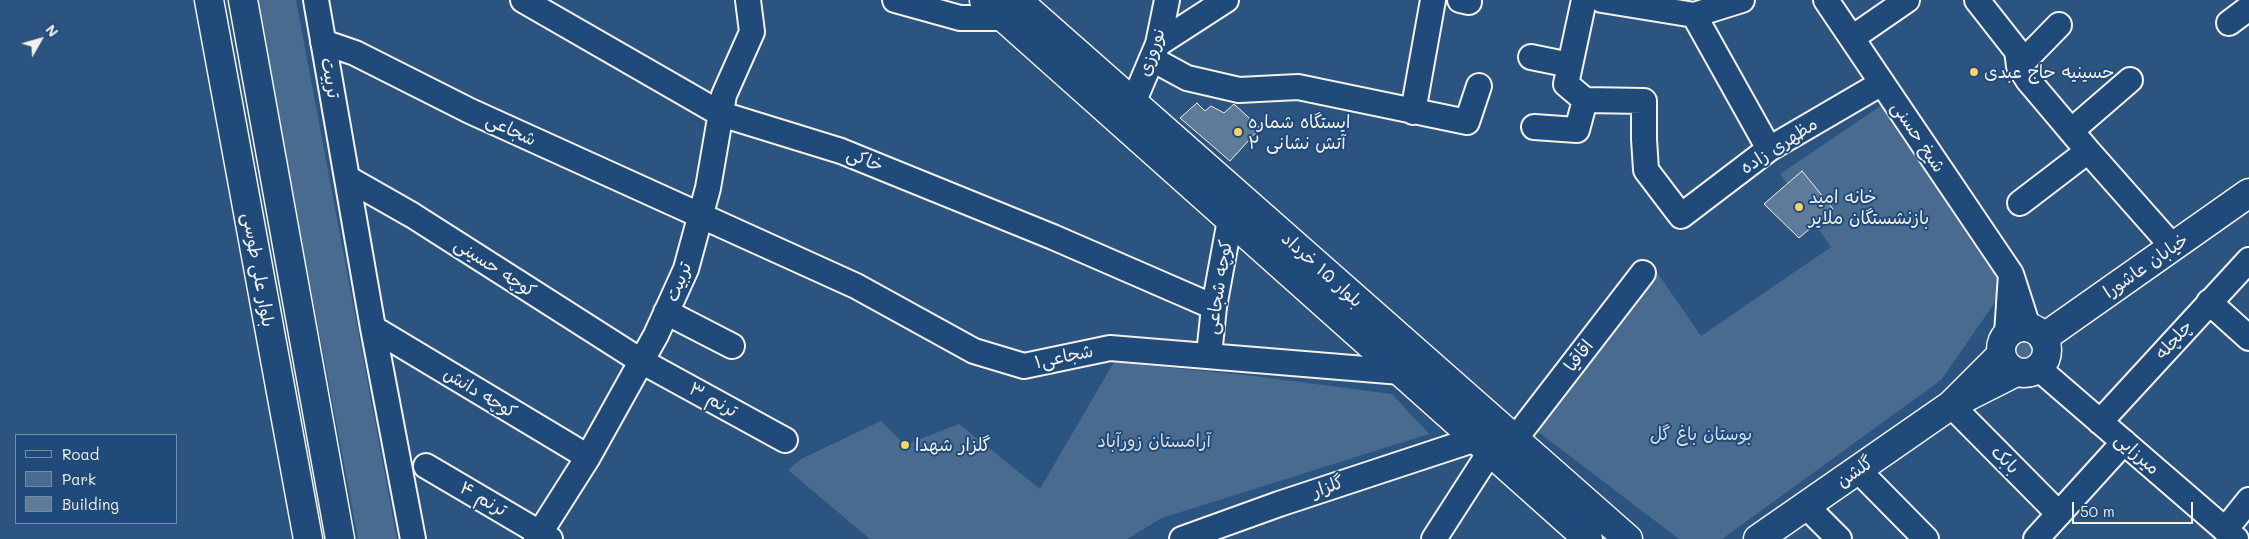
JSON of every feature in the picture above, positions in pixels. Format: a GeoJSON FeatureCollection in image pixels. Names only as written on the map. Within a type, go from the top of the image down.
{"type":"FeatureCollection","features":[{"type":"Feature","properties":{"kind":"main road","name":"بلوار علی طوسی"},"geometry":{"type":"LineString","coordinates":[[209,0],[308,539]]}},
{"type":"Feature","properties":{"kind":"main road","name":"بلوار علی طوسی"},"geometry":{"type":"LineString","coordinates":[[243,0],[340,539]]}},
{"type":"Feature","properties":{"kind":"main road","name":"بلوار ۱۵ خرداد"},"geometry":{"type":"LineString","coordinates":[[984,0],[1010,9],[1133,103],[1197,174],[1230,220],[1588,539]]}},
{"type":"Feature","properties":{"kind":"main road","name":"بلوار ۱۵ خرداد"},"geometry":{"type":"LineString","coordinates":[[1010,9],[1197,174],[1515,439],[1628,539]]}},
{"type":"Feature","properties":{"kind":"main road","name":"خیابان عاشورا"},"geometry":{"type":"LineString","coordinates":[[1951,405],[2022,349],[2249,193]]}},
{"type":"Feature","properties":{"kind":"main road","name":"گلشن"},"geometry":{"type":"LineString","coordinates":[[1758,539],[1951,405]]}},
{"type":"Feature","properties":{"kind":"street","name":"تربیت"},"geometry":{"type":"LineString","coordinates":[[316,0],[373,328],[413,539]]}},
{"type":"Feature","properties":{"kind":"street","name":"خاکی"},"geometry":{"type":"LineString","coordinates":[[523,0],[721,114],[841,151],[1053,238],[1214,307]]}},
{"type":"Feature","properties":{"kind":"street","name":"تربیت"},"geometry":{"type":"LineString","coordinates":[[542,537],[641,361],[686,269],[708,188],[724,95],[752,32],[748,0]]}},
{"type":"Feature","properties":{"kind":"street"},"geometry":{"type":"LineString","coordinates":[[895,0],[960,18],[1010,9]]}},
{"type":"Feature","properties":{"kind":"street","name":"نوروزی"},"geometry":{"type":"LineString","coordinates":[[1133,103],[1155,52],[1167,0]]}},
{"type":"Feature","properties":{"kind":"street"},"geometry":{"type":"LineString","coordinates":[[1226,0],[1155,52],[1187,78],[1239,90],[1298,87],[1467,122],[1479,86]]}},
{"type":"Feature","properties":{"kind":"street"},"geometry":{"type":"LineString","coordinates":[[1413,112],[1433,0]]}},
{"type":"Feature","properties":{"kind":"street"},"geometry":{"type":"LineString","coordinates":[[1534,127],[1577,130],[1585,100],[1566,84],[1584,0]]}},
{"type":"Feature","properties":{"kind":"street"},"geometry":{"type":"LineString","coordinates":[[1602,0],[1694,15],[1742,0]]}},
{"type":"Feature","properties":{"kind":"street","name":"شیخ حسنی"},"geometry":{"type":"LineString","coordinates":[[1826,0],[2011,274],[2022,349]]}},
{"type":"Feature","properties":{"kind":"street"},"geometry":{"type":"LineString","coordinates":[[1852,38],[1907,0]]}},
{"type":"Feature","properties":{"kind":"street"},"geometry":{"type":"LineString","coordinates":[[1977,0],[2017,51],[2019,66],[2088,151],[2173,247]]}},
{"type":"Feature","properties":{"kind":"street"},"geometry":{"type":"LineString","coordinates":[[2229,23],[2249,8]]}},
{"type":"Feature","properties":{"kind":"street"},"geometry":{"type":"LineString","coordinates":[[1694,15],[1769,149]]}},
{"type":"Feature","properties":{"kind":"street"},"geometry":{"type":"LineString","coordinates":[[2019,66],[2059,25]]}},
{"type":"Feature","properties":{"kind":"street","name":"شجاعی"},"geometry":{"type":"LineString","coordinates":[[323,42],[354,53],[470,111],[700,217]]}},
{"type":"Feature","properties":{"kind":"street"},"geometry":{"type":"LineString","coordinates":[[1531,57],[1570,65]]}},
{"type":"Feature","properties":{"kind":"street"},"geometry":{"type":"LineString","coordinates":[[2071,131],[2130,80]]}},
{"type":"Feature","properties":{"kind":"street","name":"مظهری زاده"},"geometry":{"type":"LineString","coordinates":[[1585,100],[1644,101],[1646,170],[1681,216],[1769,149],[1882,84]]}},
{"type":"Feature","properties":{"kind":"street"},"geometry":{"type":"LineString","coordinates":[[2020,203],[2088,151]]}},
{"type":"Feature","properties":{"kind":"street","name":"کوچه حسینی"},"geometry":{"type":"LineString","coordinates":[[347,178],[412,215],[641,361]]}},
{"type":"Feature","properties":{"kind":"street","name":"شجاعی۱"},"geometry":{"type":"LineString","coordinates":[[700,217],[856,286],[974,350],[1024,366],[1110,348],[1401,372]]}},
{"type":"Feature","properties":{"kind":"street","name":"کوچه شجاعی"},"geometry":{"type":"LineString","coordinates":[[1209,355],[1214,307],[1230,220]]}},
{"type":"Feature","properties":{"kind":"street","name":"چلچله"},"geometry":{"type":"LineString","coordinates":[[2100,422],[2249,260]]}},
{"type":"Feature","properties":{"kind":"street","name":"اقاقیا"},"geometry":{"type":"LineString","coordinates":[[1515,439],[1642,273]]}},
{"type":"Feature","properties":{"kind":"street"},"geometry":{"type":"LineString","coordinates":[[2209,302],[2249,338]]}},
{"type":"Feature","properties":{"kind":"street"},"geometry":{"type":"LineString","coordinates":[[666,312],[732,346]]}},
{"type":"Feature","properties":{"kind":"street","name":"کوچه دانش"},"geometry":{"type":"LineString","coordinates":[[373,328],[588,457]]}},
{"type":"Feature","properties":{"kind":"street","name":"میرزایی"},"geometry":{"type":"LineString","coordinates":[[2022,349],[2100,422],[2230,534]]}},
{"type":"Feature","properties":{"kind":"street","name":"ترنم ۳"},"geometry":{"type":"LineString","coordinates":[[641,361],[785,440]]}},
{"type":"Feature","properties":{"kind":"street","name":"بابک"},"geometry":{"type":"LineString","coordinates":[[1951,405],[2059,514]]}},
{"type":"Feature","properties":{"kind":"street"},"geometry":{"type":"LineString","coordinates":[[2036,539],[2124,442]]}},
{"type":"Feature","properties":{"kind":"street"},"geometry":{"type":"LineString","coordinates":[[1434,539],[1483,446]]}},
{"type":"Feature","properties":{"kind":"street","name":"گلزار"},"geometry":{"type":"LineString","coordinates":[[1182,539],[1278,504],[1483,446]]}},
{"type":"Feature","properties":{"kind":"street","name":"ترنم ۴"},"geometry":{"type":"LineString","coordinates":[[426,466],[542,537]]}},
{"type":"Feature","properties":{"kind":"street"},"geometry":{"type":"LineString","coordinates":[[1858,470],[1926,539]]}},
{"type":"Feature","properties":{"kind":"street"},"geometry":{"type":"LineString","coordinates":[[2230,534],[2249,500]]}},
{"type":"Feature","properties":{"kind":"street"},"geometry":{"type":"LineString","coordinates":[[1806,506],[1839,539]]}},
{"type":"Feature","properties":{"kind":"green space"},"geometry":{"type":"Polygon","coordinates":[[[257,0],[296,0],[397,539],[358,539],[257,0]]]}},
{"type":"Feature","properties":{"kind":"green space","name":"بوستان باغ گل"},"geometry":{"type":"Polygon","coordinates":[[[1882,105],[1997,274],[1996,301],[1941,380],[1722,539],[1679,539],[1533,428],[1654,268],[1701,336],[1831,247],[1780,174],[1882,105]]]}},
{"type":"Feature","properties":{"kind":"green space"},"geometry":{"type":"Polygon","coordinates":[[[2024,336],[2034,340],[2038,350],[2034,360],[2024,364],[2014,360],[2010,350],[2014,340],[2024,336]]]}},
{"type":"Feature","properties":{"kind":"green space","name":"آرامستان زورآباد"},"geometry":{"type":"Polygon","coordinates":[[[1114,362],[1254,376],[1392,394],[1429,434],[1162,518],[1127,539],[870,539],[788,470],[801,459],[881,421],[905,445],[959,424],[1040,489],[1114,362]]]}},
{"type":"Feature","properties":{"kind":"building"},"geometry":{"type":"Polygon","coordinates":[[[1197,103],[1205,111],[1211,106],[1224,113],[1234,104],[1260,128],[1230,161],[1180,118],[1197,103]]]}},
{"type":"Feature","properties":{"kind":"building","name":"خانه امید بازنشستگان ملایر"},"geometry":{"type":"Polygon","coordinates":[[[1802,171],[1833,209],[1799,238],[1764,204],[1802,171]]]}},
{"type":"Feature","properties":{"kind":"place","name":"حسینیه حاج عبدی"},"geometry":{"type":"Point","coordinates":[1974,72]}},
{"type":"Feature","properties":{"kind":"place","name":"ایستگاه شماره ۲ آتش نشانی"},"geometry":{"type":"Point","coordinates":[1238,132]}},
{"type":"Feature","properties":{"kind":"place","name":"خانه امید بازنشستگان ملایر"},"geometry":{"type":"Point","coordinates":[1799,207]}},
{"type":"Feature","properties":{"kind":"place","name":"گلزار شهدا"},"geometry":{"type":"Point","coordinates":[905,445]}}]}
